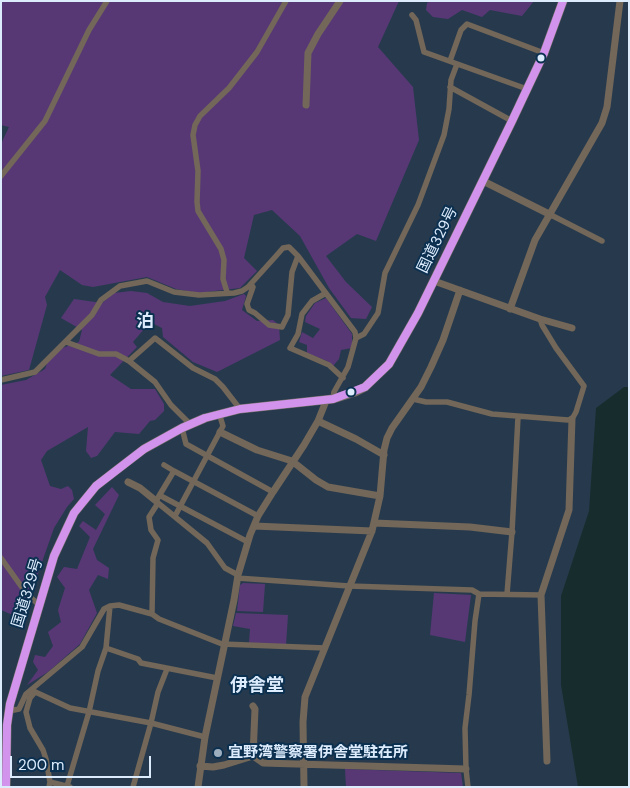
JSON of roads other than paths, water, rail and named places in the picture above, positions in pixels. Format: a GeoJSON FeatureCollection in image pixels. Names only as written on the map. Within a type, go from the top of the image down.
{"type":"FeatureCollection","features":[{"type":"Feature","properties":{"kind":"highway","name":"国道329号"},"geometry":{"type":"LineString","coordinates":[[6,787],[9,711],[38,605],[54,556],[65,529],[85,498],[96,486],[128,460],[186,426],[219,413],[240,409],[329,400],[356,392],[365,387],[389,364],[407,335],[512,121],[544,53],[563,1]]}},
{"type":"Feature","properties":{"kind":"street"},"geometry":{"type":"LineString","coordinates":[[1,176],[45,121],[89,30],[107,1]]}},
{"type":"Feature","properties":{"kind":"street"},"geometry":{"type":"LineString","coordinates":[[227,292],[223,279],[224,260],[221,248],[198,212],[198,171],[193,144],[194,130],[200,116],[229,88],[257,52],[286,1]]}},
{"type":"Feature","properties":{"kind":"street"},"geometry":{"type":"LineString","coordinates":[[306,105],[308,53],[340,1]]}},
{"type":"Feature","properties":{"kind":"street"},"geometry":{"type":"LineString","coordinates":[[510,308],[535,240],[602,123],[607,107],[620,1]]}},
{"type":"Feature","properties":{"kind":"street"},"geometry":{"type":"LineString","coordinates":[[412,15],[416,20],[424,52],[527,89]]}},
{"type":"Feature","properties":{"kind":"street"},"geometry":{"type":"LineString","coordinates":[[450,61],[461,30],[467,24],[544,53]]}},
{"type":"Feature","properties":{"kind":"street"},"geometry":{"type":"LineString","coordinates":[[356,338],[364,334],[378,313],[385,274],[418,205],[444,135],[449,109],[450,87],[457,64]]}},
{"type":"Feature","properties":{"kind":"street"},"geometry":{"type":"LineString","coordinates":[[450,87],[512,121]]}},
{"type":"Feature","properties":{"kind":"street"},"geometry":{"type":"LineString","coordinates":[[482,181],[602,241]]}},
{"type":"Feature","properties":{"kind":"street"},"geometry":{"type":"LineString","coordinates":[[1,380],[35,372],[92,315],[101,300],[120,286],[147,280],[174,292],[199,295],[234,293],[242,291],[251,284],[283,248],[288,247],[298,256],[355,332],[356,338],[348,367],[318,421],[258,516],[248,542],[238,576],[217,678],[205,737],[198,787]]}},
{"type":"Feature","properties":{"kind":"street"},"geometry":{"type":"LineString","coordinates":[[251,284],[253,288],[247,304],[249,310],[269,325],[282,327],[288,315],[292,272],[298,256]]}},
{"type":"Feature","properties":{"kind":"street"},"geometry":{"type":"LineString","coordinates":[[434,281],[569,328]]}},
{"type":"Feature","properties":{"kind":"street"},"geometry":{"type":"LineString","coordinates":[[304,787],[303,722],[305,697],[373,527],[380,496],[386,444],[392,428],[421,387],[442,340],[460,290]]}},
{"type":"Feature","properties":{"kind":"street"},"geometry":{"type":"LineString","coordinates":[[326,293],[312,301],[302,314],[298,334],[290,348],[329,365],[342,378]]}},
{"type":"Feature","properties":{"kind":"street"},"geometry":{"type":"LineString","coordinates":[[540,319],[556,348],[584,386],[572,419],[569,510],[542,595],[547,761]]}},
{"type":"Feature","properties":{"kind":"street"},"geometry":{"type":"LineString","coordinates":[[129,361],[155,338],[193,368],[215,379],[224,387],[240,409]]}},
{"type":"Feature","properties":{"kind":"street"},"geometry":{"type":"LineString","coordinates":[[66,342],[93,352],[116,354],[129,361],[155,382],[186,426],[186,444],[273,492]]}},
{"type":"Feature","properties":{"kind":"street"},"geometry":{"type":"LineString","coordinates":[[413,399],[426,402],[447,402],[492,414],[572,419]]}},
{"type":"Feature","properties":{"kind":"street"},"geometry":{"type":"LineString","coordinates":[[174,516],[223,426],[219,413]]}},
{"type":"Feature","properties":{"kind":"street"},"geometry":{"type":"LineString","coordinates":[[507,594],[518,417]]}},
{"type":"Feature","properties":{"kind":"street"},"geometry":{"type":"LineString","coordinates":[[318,421],[384,455]]}},
{"type":"Feature","properties":{"kind":"street"},"geometry":{"type":"LineString","coordinates":[[220,432],[257,450],[293,462],[321,484],[328,487],[380,496]]}},
{"type":"Feature","properties":{"kind":"street"},"geometry":{"type":"LineString","coordinates":[[164,465],[258,516]]}},
{"type":"Feature","properties":{"kind":"street"},"geometry":{"type":"LineString","coordinates":[[152,614],[153,558],[158,540],[151,530],[149,517],[174,471]]}},
{"type":"Feature","properties":{"kind":"street"},"geometry":{"type":"LineString","coordinates":[[128,482],[158,500],[207,543],[225,568],[238,576],[349,586],[472,590],[480,594],[542,595]]}},
{"type":"Feature","properties":{"kind":"street"},"geometry":{"type":"LineString","coordinates":[[158,500],[180,506],[248,542]]}},
{"type":"Feature","properties":{"kind":"street"},"geometry":{"type":"LineString","coordinates":[[254,526],[470,527],[512,532]]}},
{"type":"Feature","properties":{"kind":"street"},"geometry":{"type":"LineString","coordinates":[[1,558],[26,594],[38,605]]}},
{"type":"Feature","properties":{"kind":"street"},"geometry":{"type":"LineString","coordinates":[[468,787],[465,728],[474,621],[480,594]]}},
{"type":"Feature","properties":{"kind":"street"},"geometry":{"type":"LineString","coordinates":[[33,691],[26,712],[27,720],[43,750],[49,784],[68,786],[98,671],[106,648],[110,606]]}},
{"type":"Feature","properties":{"kind":"street"},"geometry":{"type":"LineString","coordinates":[[9,711],[19,709],[26,694],[33,691],[82,647],[104,609],[110,606],[119,606],[152,614],[160,619],[224,644],[325,648]]}},
{"type":"Feature","properties":{"kind":"street"},"geometry":{"type":"LineString","coordinates":[[106,648],[138,659],[141,663],[217,678]]}},
{"type":"Feature","properties":{"kind":"street"},"geometry":{"type":"LineString","coordinates":[[132,787],[158,692],[167,669]]}},
{"type":"Feature","properties":{"kind":"street"},"geometry":{"type":"LineString","coordinates":[[33,691],[70,708],[151,723],[205,737]]}},
{"type":"Feature","properties":{"kind":"street"},"geometry":{"type":"LineString","coordinates":[[253,706],[255,709],[253,756]]}},
{"type":"Feature","properties":{"kind":"street"},"geometry":{"type":"LineString","coordinates":[[253,756],[263,763],[466,769]]}},
{"type":"Feature","properties":{"kind":"street"},"geometry":{"type":"LineString","coordinates":[[200,766],[219,766],[253,756]]}},
{"type":"Feature","properties":{"kind":"place","name":"宜野湾警察署伊舎堂駐在所"},"geometry":{"type":"Point","coordinates":[218,753]}},
{"type":"Feature","properties":{"kind":"district","name":"泊"},"geometry":{"type":"Point","coordinates":[145,322]}},
{"type":"Feature","properties":{"kind":"district","name":"伊舎堂"},"geometry":{"type":"Point","coordinates":[257,686]}}]}
